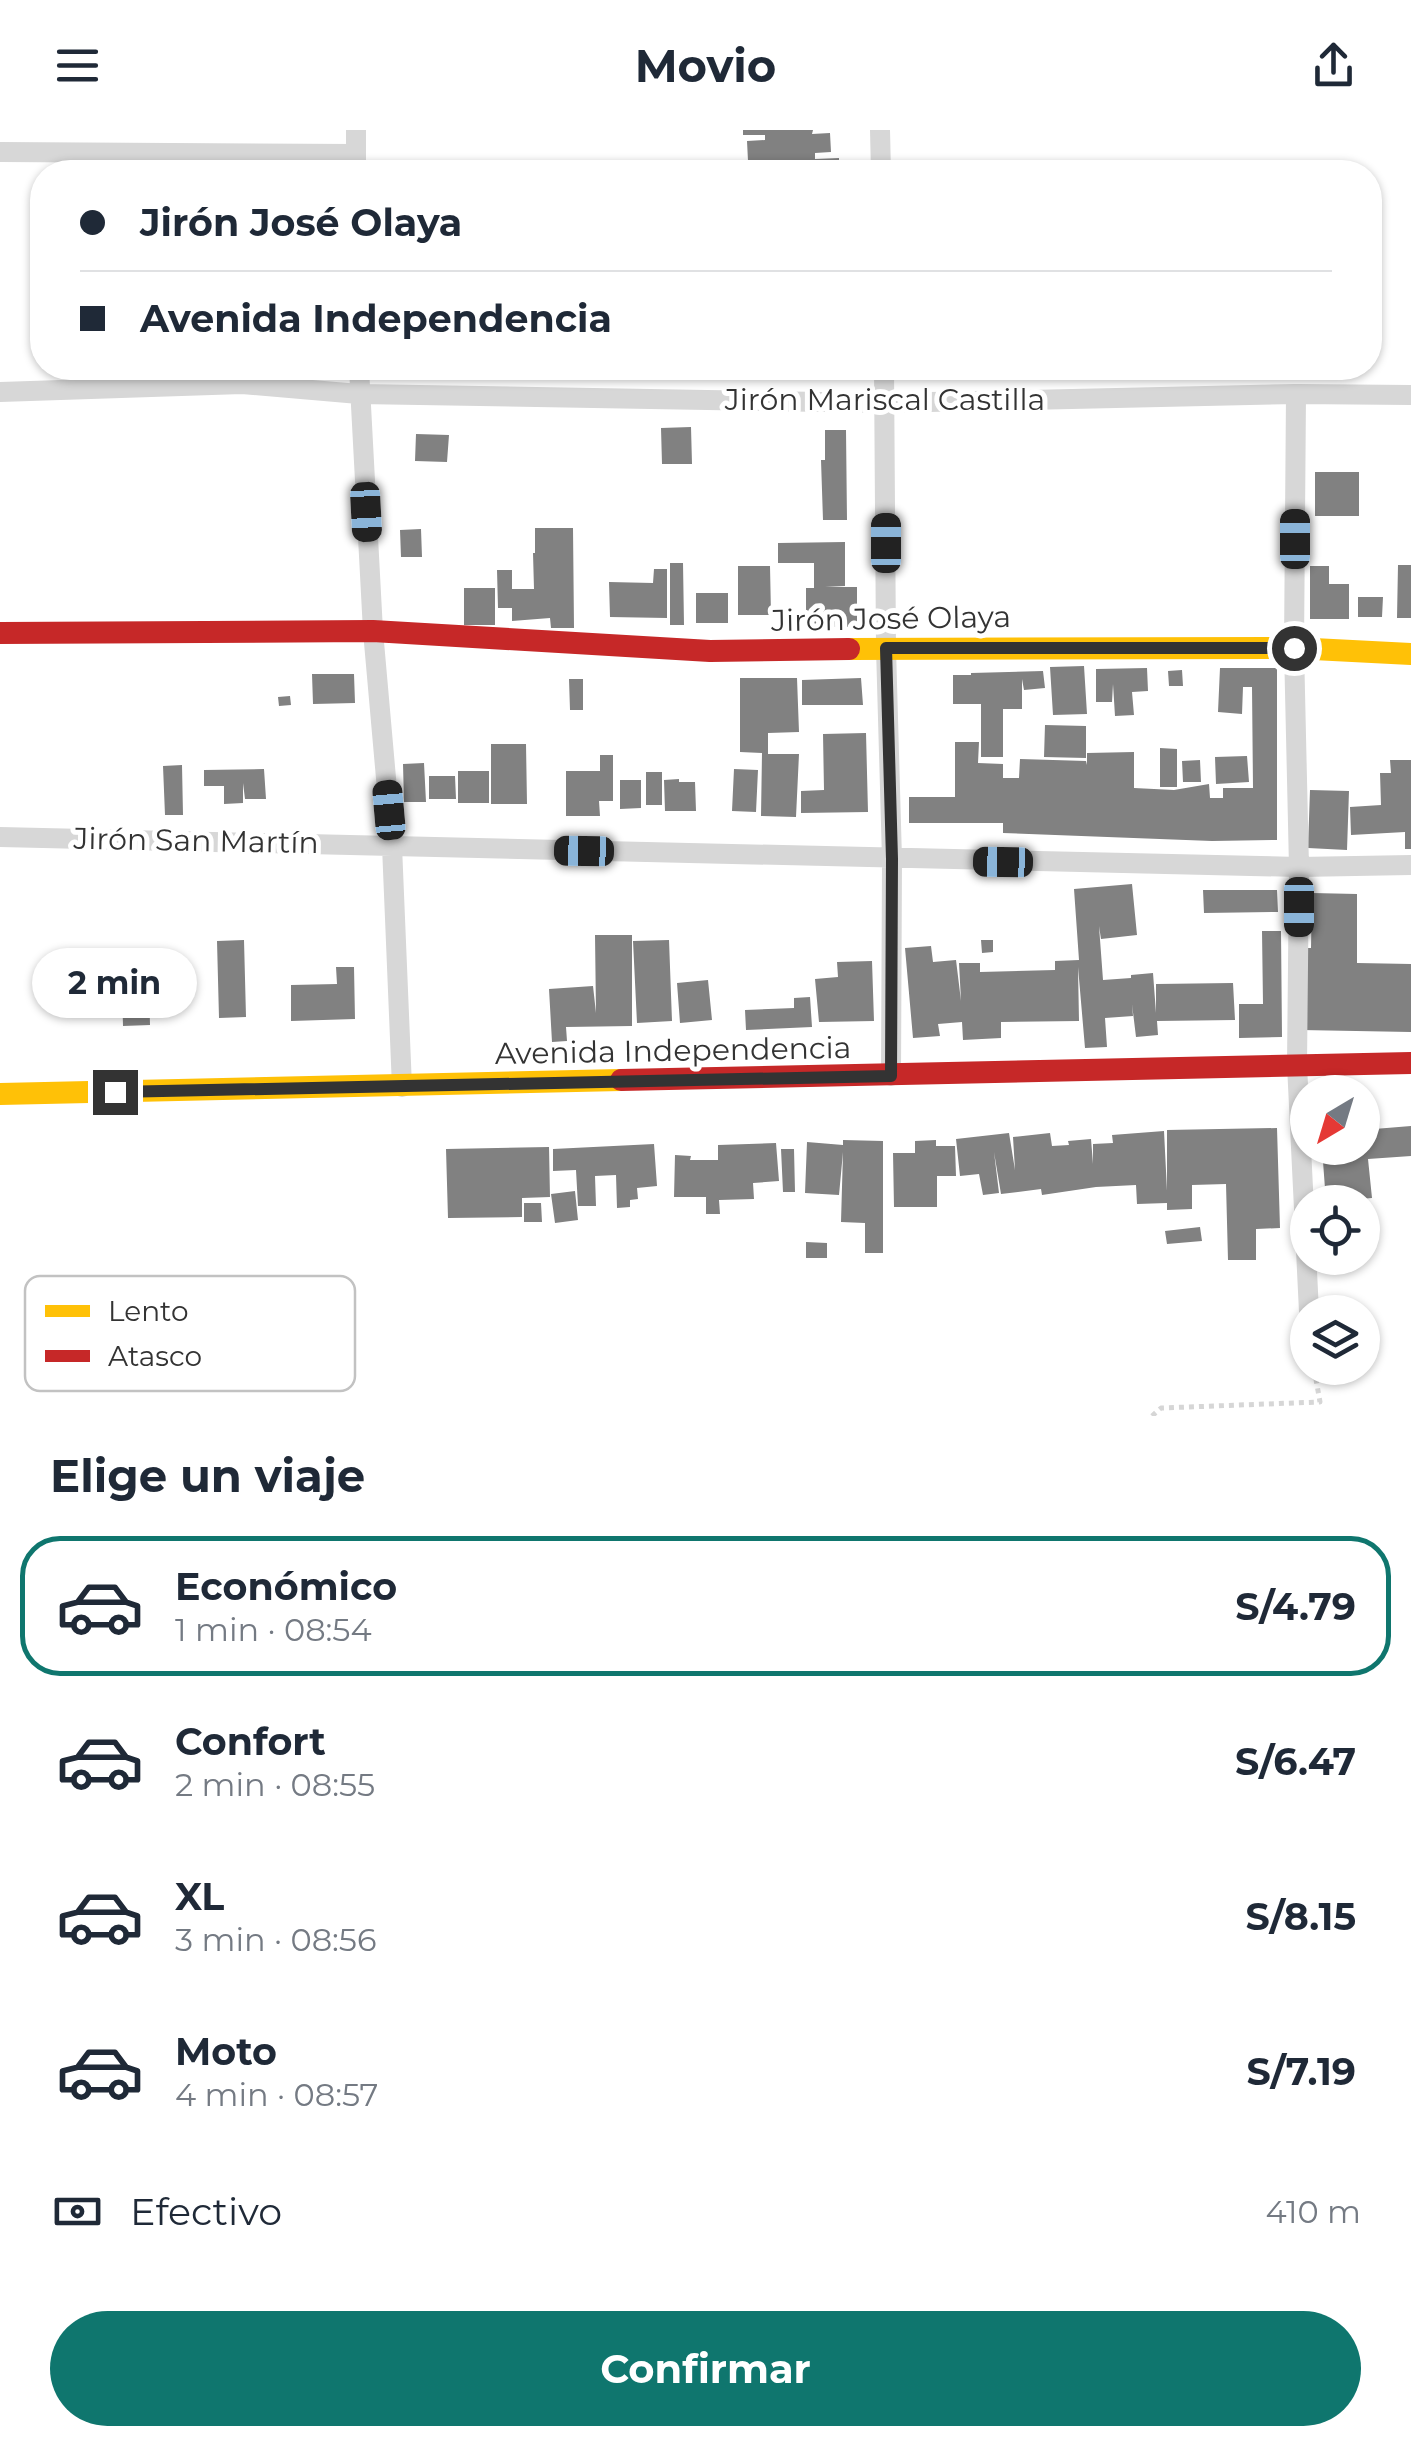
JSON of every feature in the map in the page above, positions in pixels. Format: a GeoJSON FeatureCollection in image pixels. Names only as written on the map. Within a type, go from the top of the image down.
{"type":"FeatureCollection","features":[{"type":"Feature","properties":{"kind":"main road","name":"Jirón José Olaya"},"geometry":{"type":"LineString","coordinates":[[0,633],[373,631],[710,651],[1294,648],[1411,654]]}},
{"type":"Feature","properties":{"kind":"main road","name":"Avenida Independencia"},"geometry":{"type":"LineString","coordinates":[[0,1094],[1411,1063]]}},
{"type":"Feature","properties":{"kind":"street"},"geometry":{"type":"LineString","coordinates":[[356,130],[356,160]]}},
{"type":"Feature","properties":{"kind":"street"},"geometry":{"type":"LineString","coordinates":[[880,130],[881,160]]}},
{"type":"Feature","properties":{"kind":"street"},"geometry":{"type":"LineString","coordinates":[[0,152],[259,160]]}},
{"type":"Feature","properties":{"kind":"street"},"geometry":{"type":"LineString","coordinates":[[359,380],[373,631],[392,846],[402,1087]]}},
{"type":"Feature","properties":{"kind":"street"},"geometry":{"type":"LineString","coordinates":[[884,380],[892,859],[891,1076]]}},
{"type":"Feature","properties":{"kind":"street","name":"Jirón Mariscal Castilla"},"geometry":{"type":"LineString","coordinates":[[0,392],[242,384],[360,394],[885,403],[1411,395]]}},
{"type":"Feature","properties":{"kind":"street"},"geometry":{"type":"LineString","coordinates":[[1296,394],[1297,1065],[1308,1295]]}},
{"type":"Feature","properties":{"kind":"street","name":"Jirón San Martín"},"geometry":{"type":"LineString","coordinates":[[0,837],[1299,868],[1411,865]]}},
{"type":"Feature","properties":{"kind":"path"},"geometry":{"type":"LineString","coordinates":[[1152,1416],[1160,1408],[1320,1402],[1317,1385]]}},
{"type":"Feature","properties":{"kind":"building"},"geometry":{"type":"Polygon","coordinates":[[[743,130],[830,133],[831,152],[815,153],[815,159],[839,160],[748,160],[747,141],[765,140],[765,135],[743,135],[743,130]]]}},
{"type":"Feature","properties":{"kind":"building"},"geometry":{"type":"Polygon","coordinates":[[[691,427],[692,464],[662,464],[661,428],[691,427]]]}},
{"type":"Feature","properties":{"kind":"building"},"geometry":{"type":"Polygon","coordinates":[[[825,430],[846,430],[847,520],[823,520],[821,460],[825,460],[825,430]]]}},
{"type":"Feature","properties":{"kind":"building"},"geometry":{"type":"Polygon","coordinates":[[[416,434],[449,435],[447,462],[415,461],[416,434]]]}},
{"type":"Feature","properties":{"kind":"building"},"geometry":{"type":"Polygon","coordinates":[[[1315,472],[1359,472],[1359,516],[1315,516],[1315,472]]]}},
{"type":"Feature","properties":{"kind":"building"},"geometry":{"type":"Polygon","coordinates":[[[535,528],[573,528],[574,628],[551,628],[550,618],[512,621],[512,608],[498,608],[497,570],[512,570],[512,589],[534,589],[535,528]]]}},
{"type":"Feature","properties":{"kind":"building"},"geometry":{"type":"Polygon","coordinates":[[[421,529],[422,557],[401,557],[400,530],[421,529]]]}},
{"type":"Feature","properties":{"kind":"building"},"geometry":{"type":"Polygon","coordinates":[[[845,542],[845,586],[825,587],[857,587],[857,627],[806,627],[806,588],[814,588],[814,563],[778,563],[778,543],[845,542]]]}},
{"type":"Feature","properties":{"kind":"building"},"geometry":{"type":"Polygon","coordinates":[[[670,563],[683,563],[684,625],[670,625],[670,563]]]}},
{"type":"Feature","properties":{"kind":"building"},"geometry":{"type":"Polygon","coordinates":[[[1398,565],[1411,565],[1411,618],[1397,618],[1398,565]]]}},
{"type":"Feature","properties":{"kind":"building"},"geometry":{"type":"Polygon","coordinates":[[[738,566],[770,566],[771,615],[738,615],[738,566]]]}},
{"type":"Feature","properties":{"kind":"building"},"geometry":{"type":"Polygon","coordinates":[[[1310,566],[1329,566],[1329,584],[1349,584],[1349,619],[1310,619],[1310,566]]]}},
{"type":"Feature","properties":{"kind":"building"},"geometry":{"type":"Polygon","coordinates":[[[654,569],[667,569],[667,618],[610,617],[609,582],[653,583],[654,569]]]}},
{"type":"Feature","properties":{"kind":"building"},"geometry":{"type":"Polygon","coordinates":[[[464,588],[495,588],[495,625],[464,625],[464,588]]]}},
{"type":"Feature","properties":{"kind":"building"},"geometry":{"type":"Polygon","coordinates":[[[696,593],[728,593],[728,623],[696,623],[696,593]]]}},
{"type":"Feature","properties":{"kind":"building"},"geometry":{"type":"Polygon","coordinates":[[[1358,597],[1383,597],[1382,617],[1358,617],[1358,597]]]}},
{"type":"Feature","properties":{"kind":"building"},"geometry":{"type":"Polygon","coordinates":[[[1084,666],[1087,714],[1053,715],[1050,667],[1084,666]]]}},
{"type":"Feature","properties":{"kind":"building"},"geometry":{"type":"Polygon","coordinates":[[[1147,668],[1148,691],[1132,692],[1134,715],[1115,716],[1113,684],[1112,702],[1096,702],[1096,669],[1147,668]]]}},
{"type":"Feature","properties":{"kind":"building"},"geometry":{"type":"Polygon","coordinates":[[[1220,668],[1277,668],[1277,840],[1003,833],[1003,823],[909,823],[909,797],[955,797],[955,742],[979,742],[978,763],[1003,764],[1003,778],[1019,778],[1020,759],[1086,761],[1087,765],[1087,753],[1134,752],[1134,788],[1174,790],[1209,784],[1210,798],[1223,798],[1223,788],[1253,788],[1252,687],[1243,687],[1242,714],[1218,712],[1220,668]]]}},
{"type":"Feature","properties":{"kind":"building"},"geometry":{"type":"Polygon","coordinates":[[[1182,670],[1183,686],[1169,686],[1168,671],[1182,670]]]}},
{"type":"Feature","properties":{"kind":"building"},"geometry":{"type":"Polygon","coordinates":[[[1043,671],[1045,688],[1024,690],[1022,679],[1022,709],[1003,709],[1003,757],[981,757],[981,704],[953,704],[953,675],[1043,671]]]}},
{"type":"Feature","properties":{"kind":"building"},"geometry":{"type":"Polygon","coordinates":[[[312,674],[354,674],[355,703],[313,704],[312,674]]]}},
{"type":"Feature","properties":{"kind":"building"},"geometry":{"type":"Polygon","coordinates":[[[740,678],[797,678],[799,732],[768,733],[768,754],[799,754],[796,817],[761,816],[762,753],[740,752],[740,678]]]}},
{"type":"Feature","properties":{"kind":"building"},"geometry":{"type":"Polygon","coordinates":[[[861,678],[863,705],[802,705],[802,680],[861,678]]]}},
{"type":"Feature","properties":{"kind":"building"},"geometry":{"type":"Polygon","coordinates":[[[569,679],[583,679],[583,710],[570,710],[569,679]]]}},
{"type":"Feature","properties":{"kind":"building"},"geometry":{"type":"Polygon","coordinates":[[[290,696],[291,705],[279,706],[278,697],[290,696]]]}},
{"type":"Feature","properties":{"kind":"building"},"geometry":{"type":"Polygon","coordinates":[[[1045,725],[1086,726],[1086,758],[1044,757],[1045,725]]]}},
{"type":"Feature","properties":{"kind":"building"},"geometry":{"type":"Polygon","coordinates":[[[866,733],[868,812],[801,813],[801,791],[824,790],[823,734],[866,733]]]}},
{"type":"Feature","properties":{"kind":"building"},"geometry":{"type":"Polygon","coordinates":[[[491,744],[526,744],[527,804],[491,804],[491,744]]]}},
{"type":"Feature","properties":{"kind":"building"},"geometry":{"type":"Polygon","coordinates":[[[1160,748],[1177,749],[1177,787],[1160,787],[1160,748]]]}},
{"type":"Feature","properties":{"kind":"building"},"geometry":{"type":"Polygon","coordinates":[[[600,755],[613,755],[613,801],[599,801],[600,816],[566,816],[566,771],[600,771],[600,755]]]}},
{"type":"Feature","properties":{"kind":"building"},"geometry":{"type":"Polygon","coordinates":[[[1247,756],[1249,782],[1216,784],[1215,757],[1247,756]]]}},
{"type":"Feature","properties":{"kind":"building"},"geometry":{"type":"Polygon","coordinates":[[[1200,760],[1201,782],[1183,782],[1182,761],[1200,760]]]}},
{"type":"Feature","properties":{"kind":"building"},"geometry":{"type":"Polygon","coordinates":[[[1390,760],[1411,760],[1411,849],[1405,849],[1405,832],[1351,835],[1350,807],[1381,805],[1380,773],[1391,773],[1390,760]]]}},
{"type":"Feature","properties":{"kind":"building"},"geometry":{"type":"Polygon","coordinates":[[[424,763],[426,802],[404,802],[403,764],[424,763]]]}},
{"type":"Feature","properties":{"kind":"building"},"geometry":{"type":"Polygon","coordinates":[[[182,765],[183,815],[165,815],[163,766],[182,765]]]}},
{"type":"Feature","properties":{"kind":"building"},"geometry":{"type":"Polygon","coordinates":[[[264,769],[266,799],[245,799],[243,783],[243,803],[224,804],[224,786],[204,786],[204,770],[264,769]]]}},
{"type":"Feature","properties":{"kind":"building"},"geometry":{"type":"Polygon","coordinates":[[[734,769],[758,770],[756,812],[732,811],[734,769]]]}},
{"type":"Feature","properties":{"kind":"building"},"geometry":{"type":"Polygon","coordinates":[[[458,771],[489,771],[489,803],[458,803],[458,771]]]}},
{"type":"Feature","properties":{"kind":"building"},"geometry":{"type":"Polygon","coordinates":[[[646,772],[662,772],[662,805],[646,805],[646,772]]]}},
{"type":"Feature","properties":{"kind":"building"},"geometry":{"type":"Polygon","coordinates":[[[429,776],[455,776],[456,799],[429,799],[429,776]]]}},
{"type":"Feature","properties":{"kind":"building"},"geometry":{"type":"Polygon","coordinates":[[[620,780],[641,780],[641,808],[620,809],[620,780]]]}},
{"type":"Feature","properties":{"kind":"building"},"geometry":{"type":"Polygon","coordinates":[[[664,780],[695,782],[696,811],[665,811],[664,780]]]}},
{"type":"Feature","properties":{"kind":"building"},"geometry":{"type":"Polygon","coordinates":[[[1310,790],[1349,791],[1347,850],[1308,848],[1310,790]]]}},
{"type":"Feature","properties":{"kind":"building"},"geometry":{"type":"Polygon","coordinates":[[[1132,884],[1137,935],[1101,939],[1099,926],[1103,980],[1153,973],[1156,1013],[1156,984],[1233,983],[1235,1020],[1157,1021],[1158,1035],[1136,1037],[1132,1004],[1133,1016],[1105,1018],[1107,1047],[1085,1048],[1078,967],[1079,1021],[1001,1022],[1001,1038],[963,1040],[962,1022],[938,1024],[940,1036],[913,1038],[905,948],[931,946],[933,962],[956,960],[961,1001],[959,963],[980,963],[980,972],[1055,970],[1055,961],[1079,960],[1074,889],[1132,884]]]}},
{"type":"Feature","properties":{"kind":"building"},"geometry":{"type":"Polygon","coordinates":[[[1203,890],[1277,890],[1278,912],[1204,913],[1203,890]]]}},
{"type":"Feature","properties":{"kind":"building"},"geometry":{"type":"Polygon","coordinates":[[[1312,893],[1357,894],[1357,963],[1411,964],[1411,1032],[1301,1030],[1302,948],[1311,948],[1312,893]]]}},
{"type":"Feature","properties":{"kind":"building"},"geometry":{"type":"Polygon","coordinates":[[[1262,931],[1281,931],[1282,1037],[1239,1038],[1239,1004],[1263,1004],[1262,931]]]}},
{"type":"Feature","properties":{"kind":"building"},"geometry":{"type":"Polygon","coordinates":[[[595,935],[632,935],[632,1026],[566,1027],[567,1041],[552,1042],[549,989],[593,986],[596,1013],[595,935]]]}},
{"type":"Feature","properties":{"kind":"building"},"geometry":{"type":"Polygon","coordinates":[[[244,940],[246,1017],[219,1018],[217,941],[244,940]]]}},
{"type":"Feature","properties":{"kind":"building"},"geometry":{"type":"Polygon","coordinates":[[[669,940],[672,1021],[637,1023],[633,941],[669,940]]]}},
{"type":"Feature","properties":{"kind":"building"},"geometry":{"type":"Polygon","coordinates":[[[981,940],[993,940],[993,952],[982,953],[981,940]]]}},
{"type":"Feature","properties":{"kind":"building"},"geometry":{"type":"Polygon","coordinates":[[[872,961],[874,1021],[819,1022],[815,979],[838,977],[837,962],[872,961]]]}},
{"type":"Feature","properties":{"kind":"building"},"geometry":{"type":"Polygon","coordinates":[[[336,967],[354,967],[355,1019],[291,1021],[291,985],[337,984],[336,967]]]}},
{"type":"Feature","properties":{"kind":"building"},"geometry":{"type":"Polygon","coordinates":[[[708,980],[712,1020],[680,1023],[677,983],[708,980]]]}},
{"type":"Feature","properties":{"kind":"building"},"geometry":{"type":"Polygon","coordinates":[[[149,987],[150,1025],[123,1026],[122,988],[149,987]]]}},
{"type":"Feature","properties":{"kind":"building"},"geometry":{"type":"Polygon","coordinates":[[[810,997],[812,1027],[746,1030],[745,1010],[794,1008],[794,998],[810,997]]]}},
{"type":"Feature","properties":{"kind":"building"},"geometry":{"type":"Polygon","coordinates":[[[1411,1126],[1411,1156],[1380,1158],[1380,1129],[1411,1126]]]}},
{"type":"Feature","properties":{"kind":"building"},"geometry":{"type":"Polygon","coordinates":[[[1277,1128],[1280,1228],[1256,1229],[1256,1260],[1228,1260],[1226,1184],[1192,1185],[1192,1209],[1167,1210],[1167,1203],[1137,1204],[1136,1185],[1042,1195],[1041,1189],[1001,1194],[994,1152],[999,1193],[983,1195],[979,1174],[960,1176],[956,1139],[1009,1133],[1015,1170],[1013,1137],[1050,1133],[1052,1146],[1091,1139],[1093,1164],[1093,1144],[1113,1143],[1112,1135],[1164,1131],[1167,1191],[1167,1130],[1277,1128]]]}},
{"type":"Feature","properties":{"kind":"building"},"geometry":{"type":"Polygon","coordinates":[[[843,1140],[883,1141],[883,1253],[865,1253],[865,1223],[841,1222],[843,1152],[839,1195],[805,1193],[807,1142],[843,1145],[843,1140]]]}},
{"type":"Feature","properties":{"kind":"building"},"geometry":{"type":"Polygon","coordinates":[[[936,1140],[936,1146],[955,1146],[956,1176],[937,1176],[937,1207],[894,1207],[893,1153],[915,1153],[915,1141],[936,1140]]]}},
{"type":"Feature","properties":{"kind":"building"},"geometry":{"type":"Polygon","coordinates":[[[776,1143],[779,1181],[753,1183],[754,1199],[719,1200],[720,1214],[706,1214],[706,1197],[674,1197],[675,1155],[691,1156],[690,1160],[718,1160],[718,1145],[776,1143]]]}},
{"type":"Feature","properties":{"kind":"building"},"geometry":{"type":"Polygon","coordinates":[[[654,1144],[657,1186],[637,1188],[638,1199],[630,1200],[630,1207],[617,1208],[616,1175],[595,1176],[596,1206],[578,1206],[576,1170],[553,1171],[553,1149],[654,1144]]]}},
{"type":"Feature","properties":{"kind":"building"},"geometry":{"type":"Polygon","coordinates":[[[549,1147],[550,1197],[522,1198],[522,1217],[448,1218],[446,1149],[549,1147]]]}},
{"type":"Feature","properties":{"kind":"building"},"geometry":{"type":"Polygon","coordinates":[[[781,1149],[794,1149],[795,1192],[783,1192],[781,1149]]]}},
{"type":"Feature","properties":{"kind":"building"},"geometry":{"type":"Polygon","coordinates":[[[1323,1165],[1369,1165],[1371,1185],[1325,1185],[1323,1165]]]}},
{"type":"Feature","properties":{"kind":"building"},"geometry":{"type":"Polygon","coordinates":[[[575,1191],[578,1220],[555,1223],[551,1194],[575,1191]]]}},
{"type":"Feature","properties":{"kind":"building"},"geometry":{"type":"Polygon","coordinates":[[[524,1203],[541,1203],[542,1222],[524,1222],[524,1203]]]}},
{"type":"Feature","properties":{"kind":"building"},"geometry":{"type":"Polygon","coordinates":[[[1200,1227],[1202,1241],[1167,1244],[1165,1231],[1200,1227]]]}},
{"type":"Feature","properties":{"kind":"building"},"geometry":{"type":"Polygon","coordinates":[[[806,1242],[827,1243],[827,1258],[806,1258],[806,1242]]]}},
{"type":"Feature","properties":{"kind":"traffic: slow"},"geometry":{"type":"LineString","coordinates":[[849,649],[1294,648],[1411,654]]}},
{"type":"Feature","properties":{"kind":"traffic: slow"},"geometry":{"type":"LineString","coordinates":[[0,1094],[621,1080]]}},
{"type":"Feature","properties":{"kind":"traffic: jam"},"geometry":{"type":"LineString","coordinates":[[0,633],[373,631],[710,651],[849,649]]}},
{"type":"Feature","properties":{"kind":"traffic: jam"},"geometry":{"type":"LineString","coordinates":[[621,1080],[1411,1063]]}},
{"type":"Feature","properties":{"kind":"route"},"geometry":{"type":"LineString","coordinates":[[115,1092],[891,1076],[892,859],[886,648],[1294,648]]}}]}
